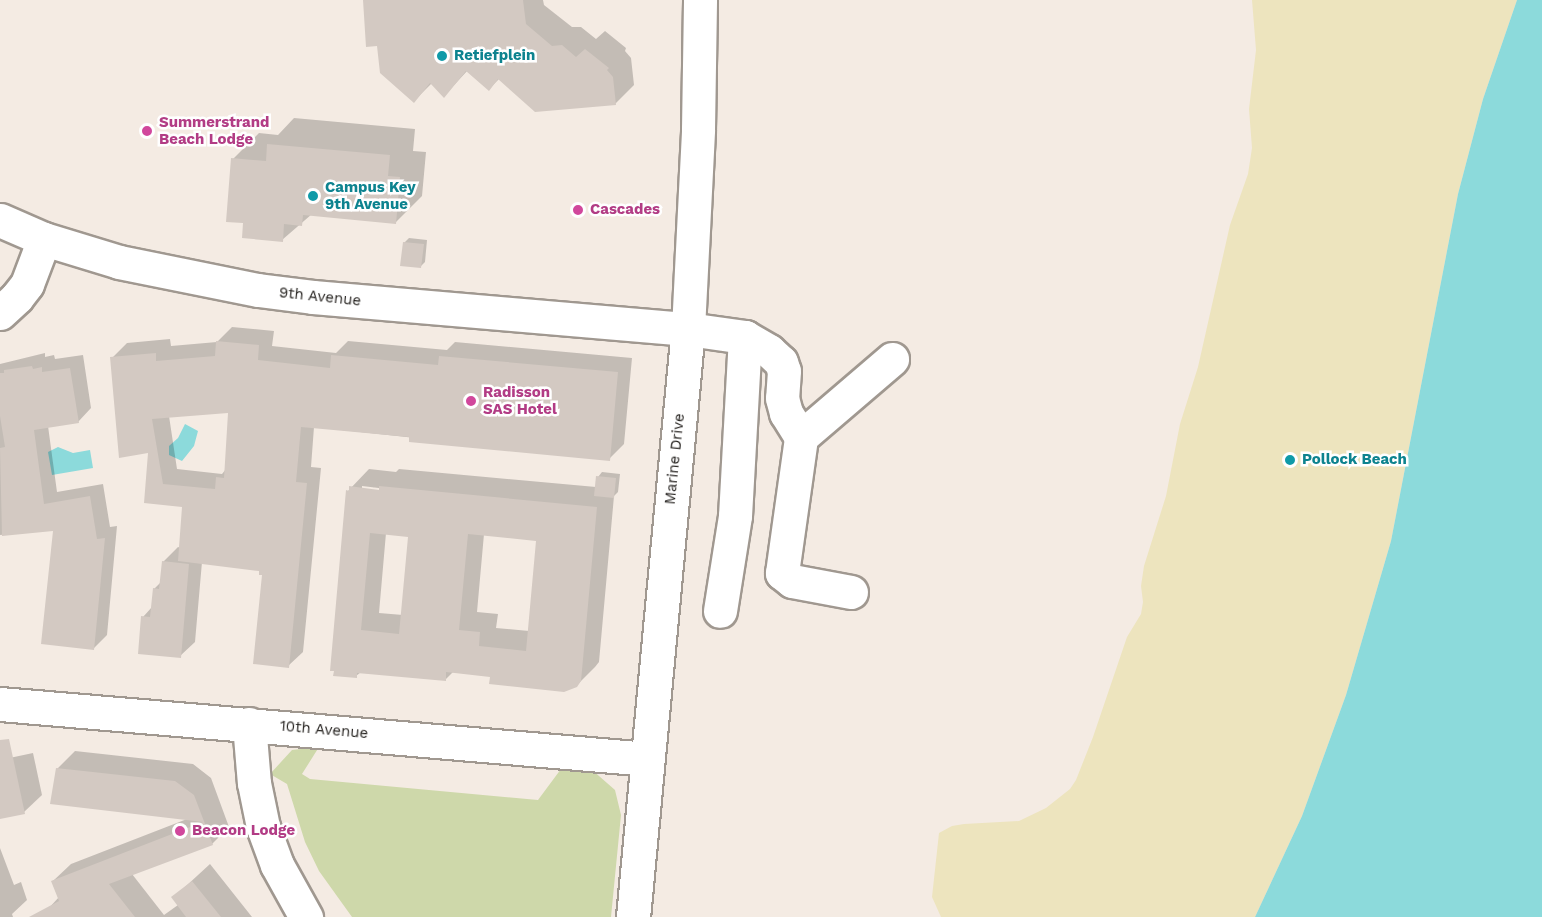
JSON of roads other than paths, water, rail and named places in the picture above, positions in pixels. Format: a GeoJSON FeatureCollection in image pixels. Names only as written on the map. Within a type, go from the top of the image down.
{"type":"FeatureCollection","features":[{"type":"Feature","properties":{"kind":"street","name":"Marine Drive"},"geometry":{"type":"LineString","coordinates":[[633,917],[688,329],[698,129],[700,0]]}},
{"type":"Feature","properties":{"kind":"street","name":"9th Avenue"},"geometry":{"type":"LineString","coordinates":[[0,220],[44,239],[119,262],[218,284],[277,293],[688,329],[745,337]]}},
{"type":"Feature","properties":{"kind":"street"},"geometry":{"type":"LineString","coordinates":[[0,313],[27,284],[44,239]]}},
{"type":"Feature","properties":{"kind":"street"},"geometry":{"type":"LineString","coordinates":[[720,611],[735,516],[745,337],[769,351],[781,362],[784,371],[782,398],[786,413],[801,438],[782,573],[792,581],[851,592]]}},
{"type":"Feature","properties":{"kind":"street"},"geometry":{"type":"LineString","coordinates":[[801,438],[892,359]]}},
{"type":"Feature","properties":{"kind":"street","name":"10th Avenue"},"geometry":{"type":"LineString","coordinates":[[0,704],[648,759]]}},
{"type":"Feature","properties":{"kind":"street"},"geometry":{"type":"LineString","coordinates":[[249,724],[254,783],[262,827],[277,865],[306,917]]}},
{"type":"Feature","properties":{"kind":"water"},"geometry":{"type":"Polygon","coordinates":[[[1517,0],[1542,0],[1542,917],[1255,917],[1302,816],[1346,695],[1391,541],[1458,194],[1483,99],[1517,0]]]}},
{"type":"Feature","properties":{"kind":"water"},"geometry":{"type":"Polygon","coordinates":[[[185,424],[198,431],[194,446],[182,461],[169,455],[169,446],[178,438],[185,424]]]}},
{"type":"Feature","properties":{"kind":"water"},"geometry":{"type":"Polygon","coordinates":[[[58,447],[73,453],[90,450],[93,468],[52,475],[48,452],[58,447]]]}},
{"type":"Feature","properties":{"kind":"place","name":"Retiefplein"},"geometry":{"type":"Point","coordinates":[442,56]}},
{"type":"Feature","properties":{"kind":"place","name":"Summerstrand Beach Lodge"},"geometry":{"type":"Point","coordinates":[147,131]}},
{"type":"Feature","properties":{"kind":"place","name":"Campus Key 9th Avenue"},"geometry":{"type":"Point","coordinates":[313,196]}},
{"type":"Feature","properties":{"kind":"place","name":"Cascades"},"geometry":{"type":"Point","coordinates":[578,210]}},
{"type":"Feature","properties":{"kind":"place","name":"Radisson SAS Hotel"},"geometry":{"type":"Point","coordinates":[471,401]}},
{"type":"Feature","properties":{"kind":"place","name":"Pollock Beach"},"geometry":{"type":"Point","coordinates":[1290,460]}},
{"type":"Feature","properties":{"kind":"place","name":"Beacon Lodge"},"geometry":{"type":"Point","coordinates":[180,831]}}]}
